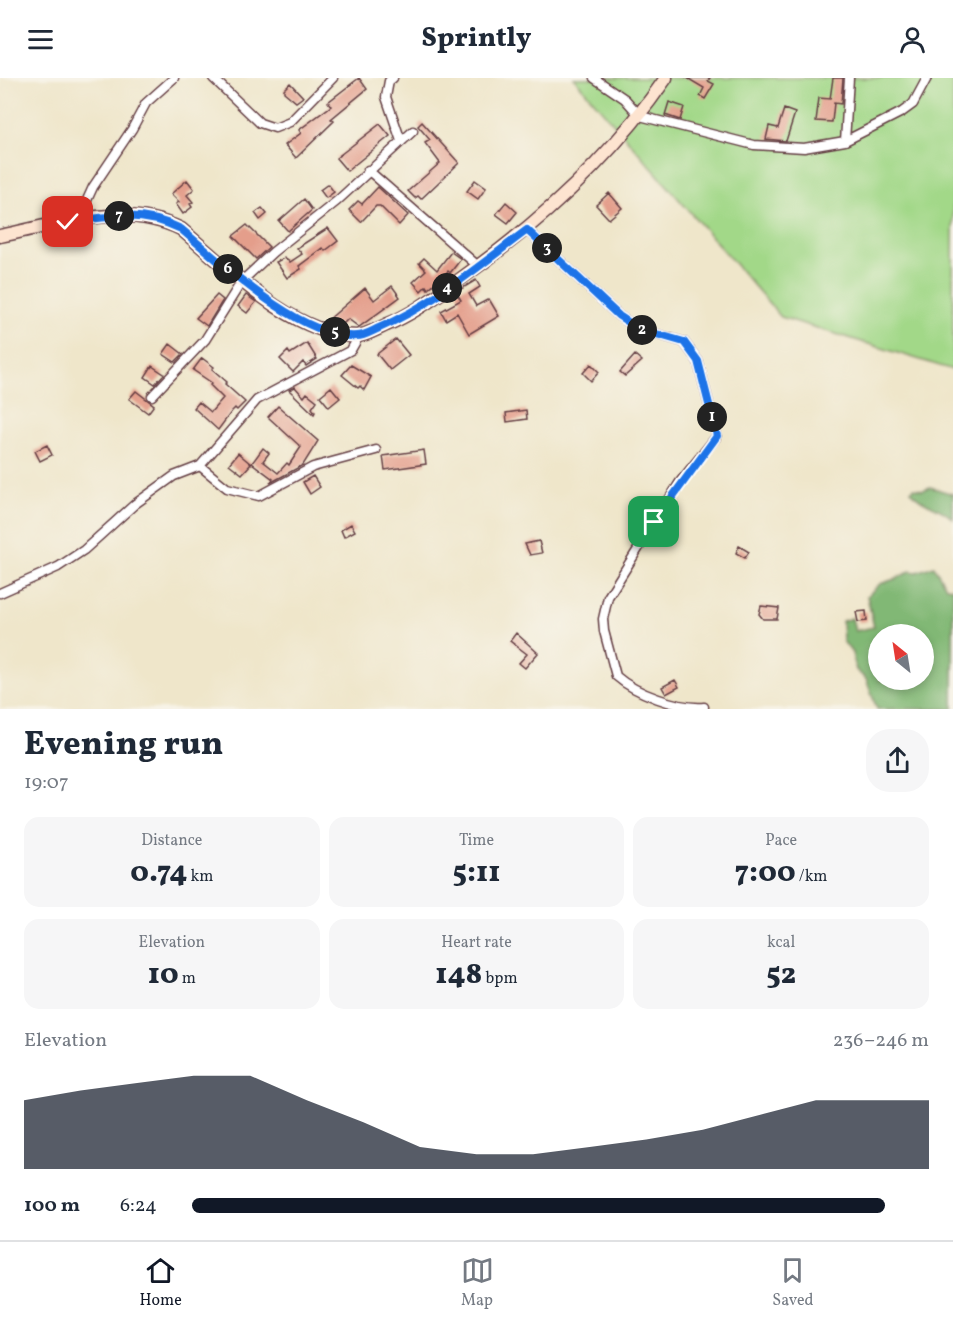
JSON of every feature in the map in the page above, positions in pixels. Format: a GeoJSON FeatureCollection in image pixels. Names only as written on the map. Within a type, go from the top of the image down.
{"type":"FeatureCollection","features":[{"type":"Feature","properties":{"kind":"street"},"geometry":{"type":"LineString","coordinates":[[78,220],[93,187],[146,104],[174,78]]}},
{"type":"Feature","properties":{"kind":"street"},"geometry":{"type":"LineString","coordinates":[[213,78],[260,123],[275,129],[290,122],[333,78]]}},
{"type":"Feature","properties":{"kind":"street"},"geometry":{"type":"LineString","coordinates":[[393,78],[389,81],[386,97],[401,141]]}},
{"type":"Feature","properties":{"kind":"street"},"geometry":{"type":"LineString","coordinates":[[594,78],[625,99],[640,116],[754,145],[804,148],[845,141],[913,104],[927,78]]}},
{"type":"Feature","properties":{"kind":"street"},"geometry":{"type":"LineString","coordinates":[[0,236],[78,220],[131,215],[166,221],[181,229],[242,281],[308,324],[342,334],[359,336],[408,315],[527,230],[640,116],[666,78]]}},
{"type":"Feature","properties":{"kind":"street"},"geometry":{"type":"LineString","coordinates":[[845,141],[849,78]]}},
{"type":"Feature","properties":{"kind":"street"},"geometry":{"type":"LineString","coordinates":[[152,396],[205,340],[242,281],[273,252],[338,201],[368,170],[413,131]]}},
{"type":"Feature","properties":{"kind":"street"},"geometry":{"type":"LineString","coordinates":[[368,170],[478,266]]}},
{"type":"Feature","properties":{"kind":"street"},"geometry":{"type":"LineString","coordinates":[[527,230],[619,316],[639,329],[684,342],[698,361],[717,436],[654,522],[608,597],[603,619],[616,676],[620,680],[673,705],[690,708],[704,707]]}},
{"type":"Feature","properties":{"kind":"street"},"geometry":{"type":"LineString","coordinates":[[0,593],[58,567],[84,550],[135,504],[174,476],[200,466],[257,400],[351,350],[359,336]]}},
{"type":"Feature","properties":{"kind":"street"},"geometry":{"type":"LineString","coordinates":[[200,466],[227,488],[259,495],[313,467],[376,450]]}},
{"type":"Feature","properties":{"kind":"green space"},"geometry":{"type":"Polygon","coordinates":[[[574,78],[953,78],[953,370],[781,317],[574,78]]]}},
{"type":"Feature","properties":{"kind":"green space"},"geometry":{"type":"Polygon","coordinates":[[[930,487],[953,494],[953,519],[915,496],[911,491],[914,488],[923,490],[930,487]]]}},
{"type":"Feature","properties":{"kind":"green space"},"geometry":{"type":"Polygon","coordinates":[[[934,566],[946,587],[953,588],[953,709],[877,709],[870,690],[934,690],[934,624],[873,624],[867,596],[880,584],[910,571],[917,572],[934,566]]]}},
{"type":"Feature","properties":{"kind":"green space"},"geometry":{"type":"Polygon","coordinates":[[[852,618],[855,631],[868,628],[868,684],[866,679],[856,670],[852,653],[843,641],[842,621],[852,618]]]}},
{"type":"Feature","properties":{"kind":"building"},"geometry":{"type":"Polygon","coordinates":[[[359,78],[367,89],[331,119],[334,121],[296,158],[285,145],[301,133],[299,130],[331,106],[328,102],[359,78]]]}},
{"type":"Feature","properties":{"kind":"building"},"geometry":{"type":"Polygon","coordinates":[[[687,78],[710,78],[708,81],[714,84],[705,99],[700,96],[704,88],[687,78]]]}},
{"type":"Feature","properties":{"kind":"building"},"geometry":{"type":"Polygon","coordinates":[[[833,78],[843,78],[841,104],[834,103],[832,122],[816,121],[819,98],[830,99],[833,78]]]}},
{"type":"Feature","properties":{"kind":"building"},"geometry":{"type":"Polygon","coordinates":[[[290,83],[303,97],[296,102],[284,92],[290,83]]]}},
{"type":"Feature","properties":{"kind":"building"},"geometry":{"type":"Polygon","coordinates":[[[669,102],[684,107],[680,120],[665,115],[669,102]]]}},
{"type":"Feature","properties":{"kind":"building"},"geometry":{"type":"Polygon","coordinates":[[[784,109],[795,113],[786,141],[766,139],[769,126],[778,128],[784,109]]]}},
{"type":"Feature","properties":{"kind":"building"},"geometry":{"type":"Polygon","coordinates":[[[422,122],[459,163],[421,199],[418,196],[415,198],[408,191],[440,163],[425,143],[430,140],[418,126],[422,122]]]}},
{"type":"Feature","properties":{"kind":"building"},"geometry":{"type":"Polygon","coordinates":[[[380,124],[390,136],[347,171],[336,158],[380,124]]]}},
{"type":"Feature","properties":{"kind":"building"},"geometry":{"type":"Polygon","coordinates":[[[187,180],[194,189],[187,195],[193,202],[190,204],[192,207],[183,214],[176,204],[179,202],[171,194],[187,180]]]}},
{"type":"Feature","properties":{"kind":"building"},"geometry":{"type":"Polygon","coordinates":[[[475,180],[486,188],[478,199],[467,191],[475,180]]]}},
{"type":"Feature","properties":{"kind":"building"},"geometry":{"type":"Polygon","coordinates":[[[328,184],[334,192],[326,198],[320,190],[328,184]]]}},
{"type":"Feature","properties":{"kind":"building"},"geometry":{"type":"Polygon","coordinates":[[[378,187],[408,215],[399,225],[380,206],[376,206],[361,222],[349,210],[358,201],[362,204],[378,187]]]}},
{"type":"Feature","properties":{"kind":"building"},"geometry":{"type":"Polygon","coordinates":[[[609,193],[622,208],[609,219],[596,205],[609,193]]]}},
{"type":"Feature","properties":{"kind":"building"},"geometry":{"type":"Polygon","coordinates":[[[304,199],[312,210],[288,231],[279,221],[304,199]]]}},
{"type":"Feature","properties":{"kind":"building"},"geometry":{"type":"Polygon","coordinates":[[[506,202],[517,212],[508,223],[496,214],[506,202]]]}},
{"type":"Feature","properties":{"kind":"building"},"geometry":{"type":"Polygon","coordinates":[[[262,208],[267,214],[260,220],[255,213],[262,208]]]}},
{"type":"Feature","properties":{"kind":"building"},"geometry":{"type":"Polygon","coordinates":[[[247,225],[269,247],[256,259],[233,236],[247,225]]]}},
{"type":"Feature","properties":{"kind":"building"},"geometry":{"type":"Polygon","coordinates":[[[328,228],[338,241],[325,251],[323,248],[299,266],[301,269],[287,278],[276,262],[284,258],[290,262],[302,254],[297,248],[328,228]]]}},
{"type":"Feature","properties":{"kind":"building"},"geometry":{"type":"Polygon","coordinates":[[[451,252],[461,259],[450,273],[448,271],[428,289],[426,286],[421,291],[413,282],[426,270],[419,263],[424,258],[437,270],[451,252]]]}},
{"type":"Feature","properties":{"kind":"building"},"geometry":{"type":"Polygon","coordinates":[[[476,280],[480,287],[469,294],[476,306],[489,299],[499,316],[469,334],[457,313],[446,320],[441,311],[461,300],[456,292],[476,280]]]}},
{"type":"Feature","properties":{"kind":"building"},"geometry":{"type":"Polygon","coordinates":[[[392,286],[400,297],[359,327],[348,319],[341,326],[332,324],[328,320],[365,288],[374,300],[392,286]]]}},
{"type":"Feature","properties":{"kind":"building"},"geometry":{"type":"Polygon","coordinates":[[[217,295],[223,300],[207,326],[196,318],[217,295]]]}},
{"type":"Feature","properties":{"kind":"building"},"geometry":{"type":"Polygon","coordinates":[[[246,295],[256,302],[247,313],[238,306],[246,295]]]}},
{"type":"Feature","properties":{"kind":"building"},"geometry":{"type":"Polygon","coordinates":[[[396,339],[409,355],[390,370],[377,354],[396,339]]]}},
{"type":"Feature","properties":{"kind":"building"},"geometry":{"type":"Polygon","coordinates":[[[307,343],[317,359],[306,366],[303,362],[293,372],[280,359],[288,351],[290,354],[307,343]]]}},
{"type":"Feature","properties":{"kind":"building"},"geometry":{"type":"Polygon","coordinates":[[[170,344],[183,354],[175,362],[163,354],[170,344]]]}},
{"type":"Feature","properties":{"kind":"building"},"geometry":{"type":"Polygon","coordinates":[[[635,355],[642,361],[625,376],[620,372],[635,355]]]}},
{"type":"Feature","properties":{"kind":"building"},"geometry":{"type":"Polygon","coordinates":[[[202,358],[214,367],[212,369],[227,382],[225,384],[245,402],[237,410],[235,408],[232,411],[218,430],[194,408],[199,402],[211,412],[223,398],[210,385],[212,383],[193,370],[202,358]]]}},
{"type":"Feature","properties":{"kind":"building"},"geometry":{"type":"Polygon","coordinates":[[[591,364],[599,372],[591,381],[583,373],[591,364]]]}},
{"type":"Feature","properties":{"kind":"building"},"geometry":{"type":"Polygon","coordinates":[[[351,365],[371,377],[364,390],[342,375],[351,365]]]}},
{"type":"Feature","properties":{"kind":"building"},"geometry":{"type":"Polygon","coordinates":[[[152,366],[164,374],[155,384],[145,377],[152,366]]]}},
{"type":"Feature","properties":{"kind":"building"},"geometry":{"type":"Polygon","coordinates":[[[295,387],[304,397],[307,393],[317,401],[312,408],[314,414],[289,390],[295,387]]]}},
{"type":"Feature","properties":{"kind":"building"},"geometry":{"type":"Polygon","coordinates":[[[331,387],[340,398],[329,407],[320,396],[331,387]]]}},
{"type":"Feature","properties":{"kind":"building"},"geometry":{"type":"Polygon","coordinates":[[[136,391],[154,405],[148,413],[129,399],[136,391]]]}},
{"type":"Feature","properties":{"kind":"building"},"geometry":{"type":"Polygon","coordinates":[[[278,406],[318,441],[303,465],[270,483],[273,479],[252,463],[263,448],[269,453],[263,461],[278,473],[287,463],[289,465],[301,447],[268,417],[278,406]]]}},
{"type":"Feature","properties":{"kind":"building"},"geometry":{"type":"Polygon","coordinates":[[[526,410],[527,419],[507,422],[506,413],[526,410]]]}},
{"type":"Feature","properties":{"kind":"building"},"geometry":{"type":"Polygon","coordinates":[[[47,445],[52,455],[40,461],[35,451],[47,445]]]}},
{"type":"Feature","properties":{"kind":"building"},"geometry":{"type":"Polygon","coordinates":[[[424,450],[426,464],[385,470],[383,456],[424,450]]]}},
{"type":"Feature","properties":{"kind":"building"},"geometry":{"type":"Polygon","coordinates":[[[238,453],[251,464],[242,474],[229,464],[238,453]]]}},
{"type":"Feature","properties":{"kind":"building"},"geometry":{"type":"Polygon","coordinates":[[[313,476],[320,487],[310,494],[303,482],[313,476]]]}},
{"type":"Feature","properties":{"kind":"building"},"geometry":{"type":"Polygon","coordinates":[[[351,524],[355,531],[344,537],[341,530],[351,524]]]}},
{"type":"Feature","properties":{"kind":"building"},"geometry":{"type":"Polygon","coordinates":[[[539,541],[542,553],[530,555],[525,544],[539,541]]]}},
{"type":"Feature","properties":{"kind":"building"},"geometry":{"type":"Polygon","coordinates":[[[739,546],[749,552],[745,558],[736,553],[739,546]]]}},
{"type":"Feature","properties":{"kind":"building"},"geometry":{"type":"Polygon","coordinates":[[[761,606],[779,608],[777,619],[763,619],[759,614],[761,606]]]}},
{"type":"Feature","properties":{"kind":"building"},"geometry":{"type":"Polygon","coordinates":[[[866,611],[867,621],[858,622],[856,612],[866,611]]]}},
{"type":"Feature","properties":{"kind":"building"},"geometry":{"type":"Polygon","coordinates":[[[516,633],[538,653],[525,668],[519,663],[527,654],[510,641],[516,633]]]}},
{"type":"Feature","properties":{"kind":"building"},"geometry":{"type":"Polygon","coordinates":[[[675,680],[679,687],[666,694],[662,687],[675,680]]]}},
{"type":"Feature","properties":{"kind":"route"},"geometry":{"type":"LineString","coordinates":[[68,222],[131,215],[149,216],[166,221],[181,229],[242,281],[308,324],[342,334],[359,336],[408,315],[527,230],[619,316],[639,329],[684,342],[698,361],[717,436],[680,482],[654,522]]}}]}
